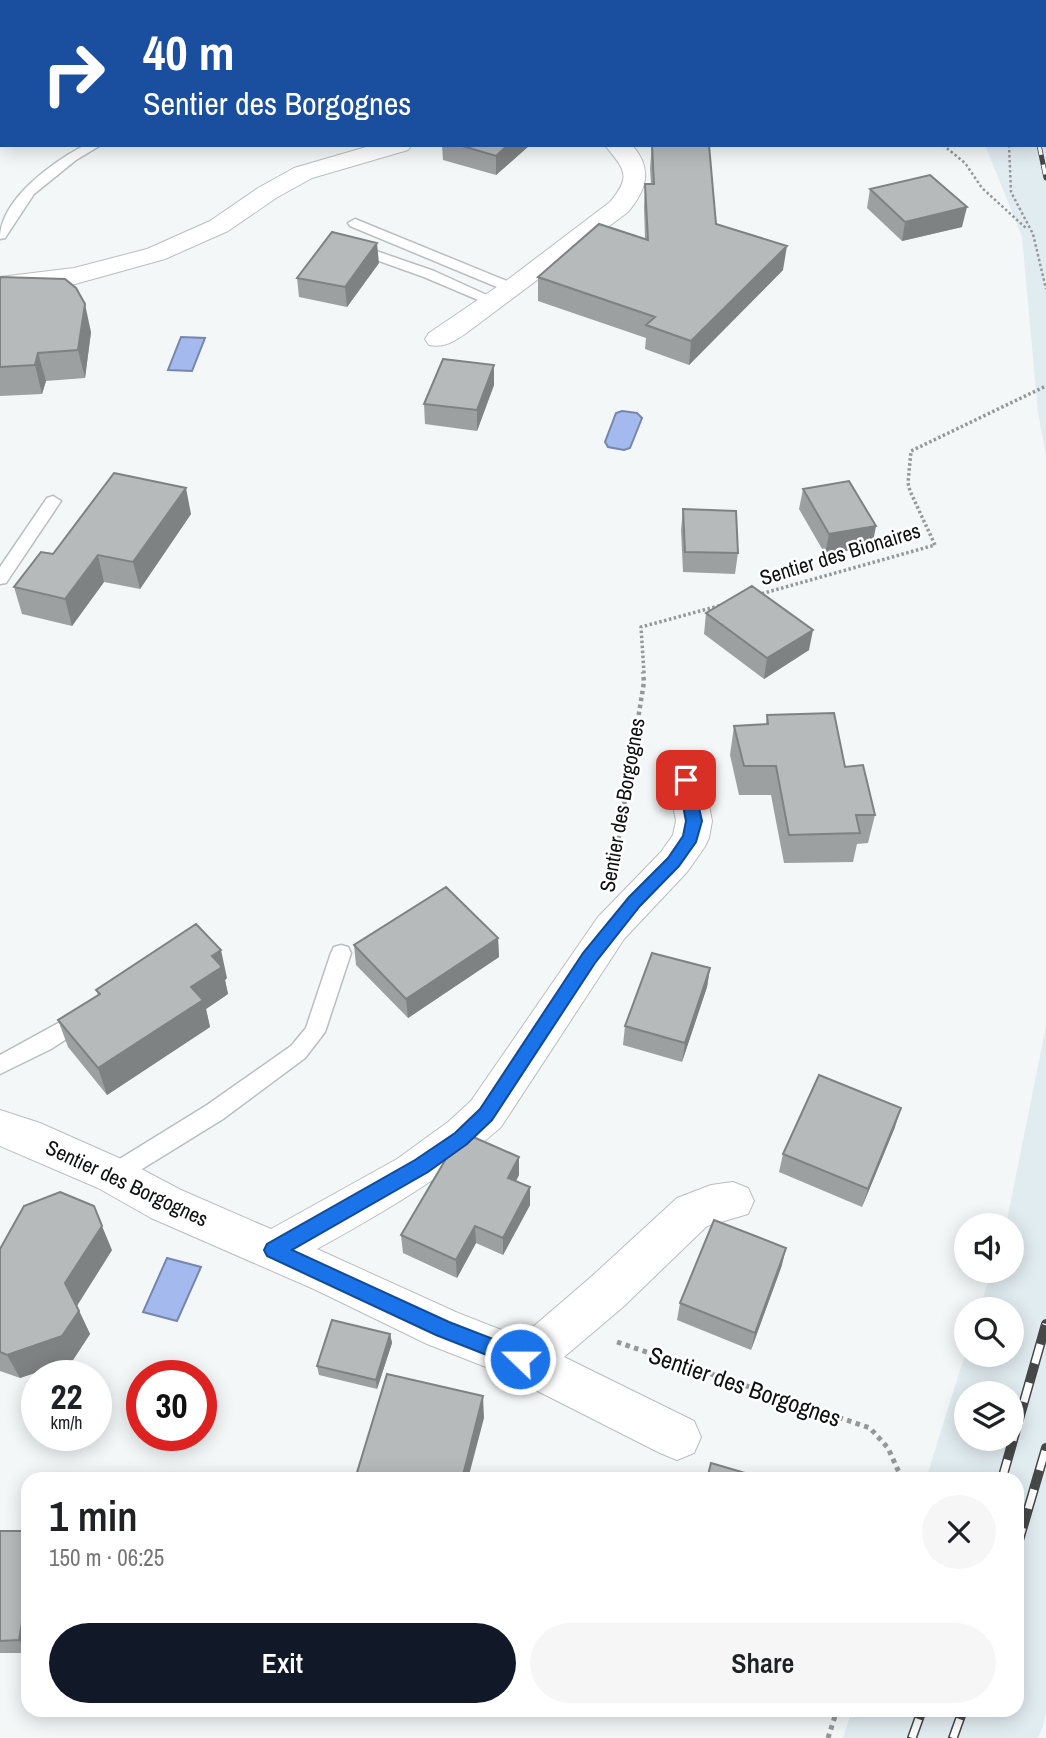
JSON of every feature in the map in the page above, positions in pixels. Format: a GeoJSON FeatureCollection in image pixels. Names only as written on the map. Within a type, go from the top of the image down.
{"type":"FeatureCollection","features":[{"type":"Feature","properties":{"kind":"street"},"geometry":{"type":"LineString","coordinates":[[0,285],[75,276],[156,254],[219,226],[267,193],[303,173],[393,147]]}},
{"type":"Feature","properties":{"kind":"street"},"geometry":{"type":"LineString","coordinates":[[439,339],[505,296],[606,219],[627,199],[636,174],[629,154],[620,147]]}},
{"type":"Feature","properties":{"kind":"street","name":"Sentier des Borgognes"},"geometry":{"type":"LineString","coordinates":[[274,1250],[421,1166],[461,1139],[486,1114],[589,958],[634,901],[674,862],[691,838],[694,821],[686,780]]}},
{"type":"Feature","properties":{"kind":"street","name":"Sentier des Borgognes"},"geometry":{"type":"LineString","coordinates":[[0,1128],[25,1136],[114,1175],[166,1204],[274,1250],[443,1329],[520,1359],[677,1437]]}},
{"type":"Feature","properties":{"kind":"street"},"geometry":{"type":"LineString","coordinates":[[520,1359],[550,1341],[692,1212],[711,1204],[733,1200]]}},
{"type":"Feature","properties":{"kind":"lane"},"geometry":{"type":"LineString","coordinates":[[0,235],[29,191],[61,164],[91,147]]}},
{"type":"Feature","properties":{"kind":"lane"},"geometry":{"type":"LineString","coordinates":[[355,223],[505,296]]}},
{"type":"Feature","properties":{"kind":"lane"},"geometry":{"type":"LineString","coordinates":[[345,244],[429,274],[505,296]]}},
{"type":"Feature","properties":{"kind":"lane"},"geometry":{"type":"LineString","coordinates":[[0,579],[53,501]]}},
{"type":"Feature","properties":{"kind":"lane"},"geometry":{"type":"LineString","coordinates":[[114,1175],[215,1112],[298,1052],[314,1031],[341,953]]}},
{"type":"Feature","properties":{"kind":"lane"},"geometry":{"type":"LineString","coordinates":[[0,1065],[44,1043],[104,1004]]}},
{"type":"Feature","properties":{"kind":"path"},"geometry":{"type":"LineString","coordinates":[[945,147],[965,163],[982,188],[1033,234]]}},
{"type":"Feature","properties":{"kind":"path"},"geometry":{"type":"LineString","coordinates":[[1009,147],[1012,192],[1033,234],[1046,289]]}},
{"type":"Feature","properties":{"kind":"path","name":"Sentier des Bionaires"},"geometry":{"type":"LineString","coordinates":[[745,598],[934,545],[908,483],[912,451],[1046,386]]}},
{"type":"Feature","properties":{"kind":"path","name":"Sentier des Borgognes"},"geometry":{"type":"LineString","coordinates":[[612,875],[643,682],[641,627],[732,602]]}},
{"type":"Feature","properties":{"kind":"path","name":"Sentier des Borgognes"},"geometry":{"type":"LineString","coordinates":[[613,1341],[870,1428],[888,1448],[899,1472]]}},
{"type":"Feature","properties":{"kind":"path"},"geometry":{"type":"LineString","coordinates":[[828,1738],[835,1717]]}},
{"type":"Feature","properties":{"kind":"shaded area"},"geometry":{"type":"Polygon","coordinates":[[[986,147],[1046,147],[1046,456],[1038,413],[1022,237],[986,147]]]}},
{"type":"Feature","properties":{"kind":"shaded area"},"geometry":{"type":"Polygon","coordinates":[[[1046,1026],[1046,1711],[1043,1726],[1038,1738],[843,1738],[850,1717],[1024,1717],[1024,1472],[928,1472],[954,1389],[954,1451],[1024,1451],[1024,1381],[957,1381],[961,1367],[1024,1367],[1024,1297],[983,1297],[988,1283],[1024,1283],[1024,1213],[1008,1213],[1046,1026]]]}},
{"type":"Feature","properties":{"kind":"water"},"geometry":{"type":"Polygon","coordinates":[[[181,337],[205,338],[192,371],[168,370],[181,337]]]}},
{"type":"Feature","properties":{"kind":"water"},"geometry":{"type":"Polygon","coordinates":[[[616,413],[637,413],[642,418],[630,448],[624,450],[608,447],[605,442],[616,413]]]}},
{"type":"Feature","properties":{"kind":"water"},"geometry":{"type":"Polygon","coordinates":[[[167,1258],[201,1267],[177,1321],[143,1312],[167,1258]]]}},
{"type":"Feature","properties":{"kind":"building"},"geometry":{"type":"Polygon","coordinates":[[[466,147],[506,147],[496,156],[466,147]]]}},
{"type":"Feature","properties":{"kind":"building"},"geometry":{"type":"Polygon","coordinates":[[[652,147],[709,147],[716,224],[787,246],[691,341],[646,325],[655,317],[538,277],[599,224],[648,240],[645,184],[654,184],[652,147]]]}},
{"type":"Feature","properties":{"kind":"building"},"geometry":{"type":"Polygon","coordinates":[[[930,175],[967,207],[905,222],[870,189],[930,175]]]}},
{"type":"Feature","properties":{"kind":"building"},"geometry":{"type":"Polygon","coordinates":[[[332,232],[377,243],[345,287],[297,278],[332,232]]]}},
{"type":"Feature","properties":{"kind":"building"},"geometry":{"type":"Polygon","coordinates":[[[0,277],[65,279],[76,288],[85,304],[78,350],[38,353],[35,365],[0,367],[0,277]]]}},
{"type":"Feature","properties":{"kind":"building"},"geometry":{"type":"Polygon","coordinates":[[[443,359],[494,365],[477,410],[424,404],[443,359]]]}},
{"type":"Feature","properties":{"kind":"building"},"geometry":{"type":"Polygon","coordinates":[[[114,473],[186,488],[133,562],[98,555],[65,599],[14,587],[41,552],[53,554],[114,473]]]}},
{"type":"Feature","properties":{"kind":"building"},"geometry":{"type":"Polygon","coordinates":[[[849,481],[876,526],[829,534],[803,489],[849,481]]]}},
{"type":"Feature","properties":{"kind":"building"},"geometry":{"type":"Polygon","coordinates":[[[683,509],[736,511],[738,553],[685,552],[683,509]]]}},
{"type":"Feature","properties":{"kind":"building"},"geometry":{"type":"Polygon","coordinates":[[[752,586],[813,630],[767,658],[706,613],[752,586]]]}},
{"type":"Feature","properties":{"kind":"building"},"geometry":{"type":"Polygon","coordinates":[[[834,713],[845,767],[863,765],[875,815],[856,815],[860,833],[789,835],[776,766],[744,766],[734,726],[768,724],[767,715],[834,713]]]}},
{"type":"Feature","properties":{"kind":"building"},"geometry":{"type":"Polygon","coordinates":[[[446,887],[498,938],[406,999],[354,945],[446,887]]]}},
{"type":"Feature","properties":{"kind":"building"},"geometry":{"type":"Polygon","coordinates":[[[196,924],[221,950],[212,956],[222,967],[191,987],[203,1000],[98,1068],[58,1020],[100,994],[96,990],[196,924]]]}},
{"type":"Feature","properties":{"kind":"building"},"geometry":{"type":"Polygon","coordinates":[[[652,953],[710,968],[685,1043],[625,1026],[652,953]]]}},
{"type":"Feature","properties":{"kind":"building"},"geometry":{"type":"Polygon","coordinates":[[[819,1075],[901,1108],[868,1189],[783,1154],[819,1075]]]}},
{"type":"Feature","properties":{"kind":"building"},"geometry":{"type":"Polygon","coordinates":[[[471,1136],[519,1157],[508,1178],[530,1187],[503,1238],[475,1226],[456,1260],[401,1235],[450,1152],[471,1136]]]}},
{"type":"Feature","properties":{"kind":"building"},"geometry":{"type":"Polygon","coordinates":[[[60,1192],[94,1206],[102,1226],[65,1283],[79,1311],[62,1336],[7,1355],[0,1352],[0,1249],[24,1206],[60,1192]]]}},
{"type":"Feature","properties":{"kind":"building"},"geometry":{"type":"Polygon","coordinates":[[[714,1220],[786,1248],[755,1333],[680,1303],[714,1220]]]}},
{"type":"Feature","properties":{"kind":"building"},"geometry":{"type":"Polygon","coordinates":[[[332,1320],[390,1334],[376,1380],[317,1366],[332,1320]]]}},
{"type":"Feature","properties":{"kind":"building"},"geometry":{"type":"Polygon","coordinates":[[[387,1374],[483,1396],[464,1472],[357,1472],[387,1374]]]}},
{"type":"Feature","properties":{"kind":"building"},"geometry":{"type":"Polygon","coordinates":[[[711,1463],[742,1472],[709,1472],[711,1463]]]}},
{"type":"Feature","properties":{"kind":"building"},"geometry":{"type":"Polygon","coordinates":[[[0,1531],[21,1531],[19,1640],[0,1641],[0,1531]]]}},
{"type":"Feature","properties":{"kind":"railway"},"geometry":{"type":"LineString","coordinates":[[1039,147],[1046,178]]}},
{"type":"Feature","properties":{"kind":"railway"},"geometry":{"type":"LineString","coordinates":[[1004,1472],[1046,1324]]}},
{"type":"Feature","properties":{"kind":"railway"},"geometry":{"type":"LineString","coordinates":[[1024,1523],[1046,1448]]}},
{"type":"Feature","properties":{"kind":"railway"},"geometry":{"type":"LineString","coordinates":[[912,1738],[920,1717]]}},
{"type":"Feature","properties":{"kind":"railway"},"geometry":{"type":"LineString","coordinates":[[953,1738],[960,1717]]}},
{"type":"Feature","properties":{"kind":"route"},"geometry":{"type":"LineString","coordinates":[[520,1359],[443,1329],[274,1250],[421,1166],[461,1139],[486,1114],[611,928],[674,862],[691,838],[694,821],[686,780]]}}]}
